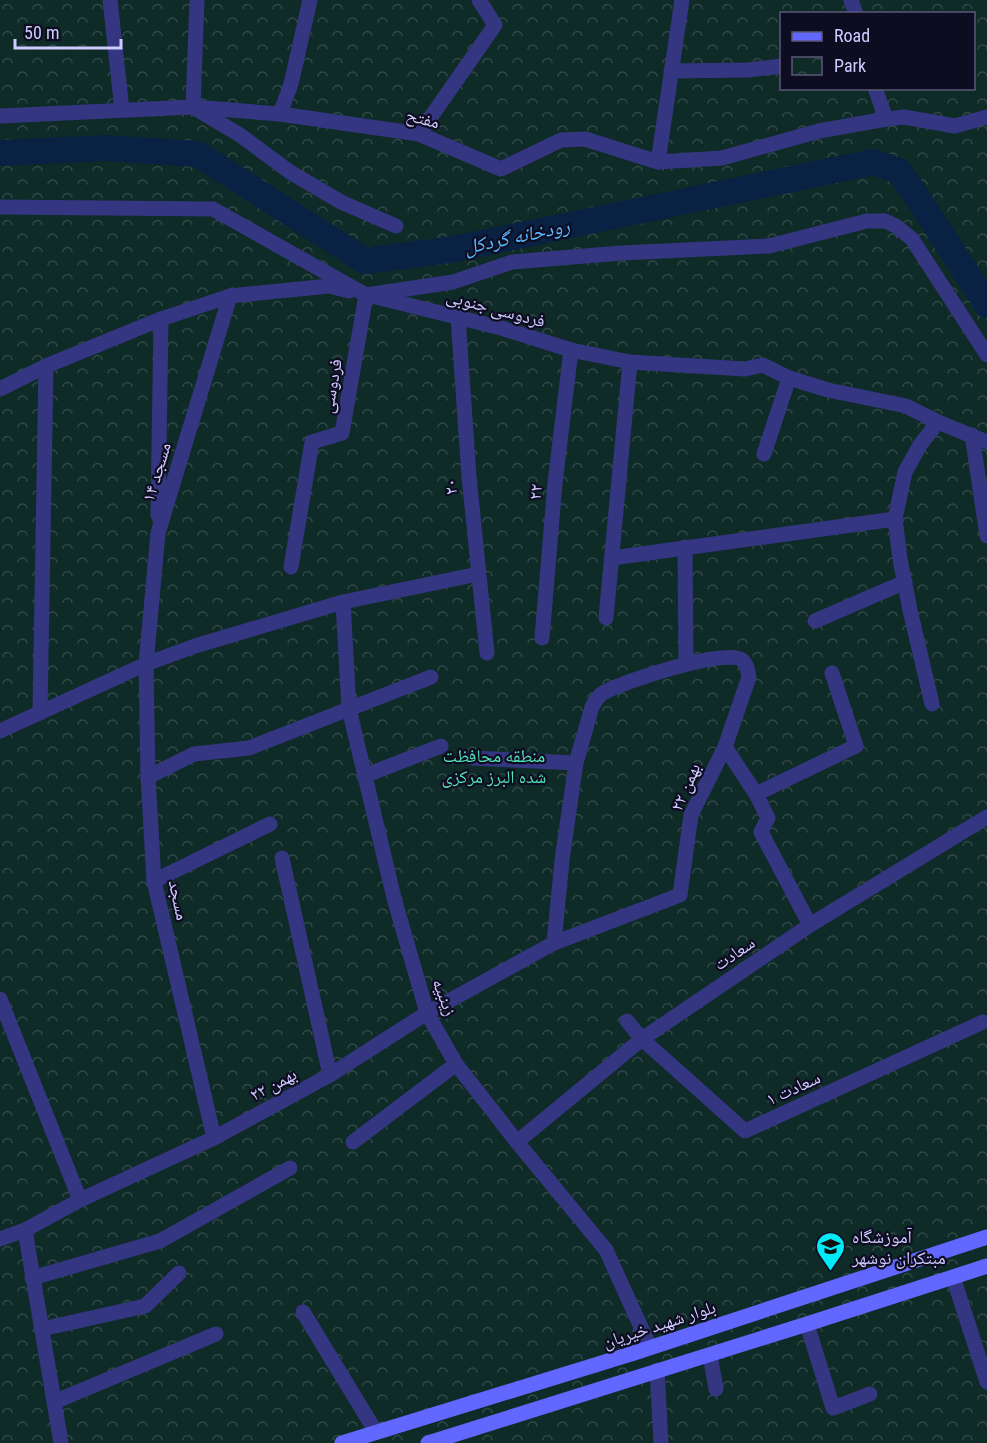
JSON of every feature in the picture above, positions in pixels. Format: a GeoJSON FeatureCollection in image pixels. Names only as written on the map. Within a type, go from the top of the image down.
{"type":"FeatureCollection","features":[{"type":"Feature","properties":{"kind":"main road","name":"بلوار شهید خیریان"},"geometry":{"type":"LineString","coordinates":[[342,1443],[650,1347],[987,1237]]}},
{"type":"Feature","properties":{"kind":"main road"},"geometry":{"type":"LineString","coordinates":[[434,1442],[987,1266]]}},
{"type":"Feature","properties":{"kind":"main road"},"geometry":{"type":"LineString","coordinates":[[650,1347],[657,1370]]}},
{"type":"Feature","properties":{"kind":"street"},"geometry":{"type":"LineString","coordinates":[[110,0],[122,110]]}},
{"type":"Feature","properties":{"kind":"street"},"geometry":{"type":"LineString","coordinates":[[197,0],[193,107],[240,135],[290,172],[340,202],[396,226]]}},
{"type":"Feature","properties":{"kind":"street"},"geometry":{"type":"LineString","coordinates":[[280,114],[291,84],[310,0]]}},
{"type":"Feature","properties":{"kind":"street"},"geometry":{"type":"LineString","coordinates":[[419,134],[495,25],[479,0]]}},
{"type":"Feature","properties":{"kind":"street"},"geometry":{"type":"LineString","coordinates":[[682,0],[658,162],[722,158],[819,132],[886,119],[904,117],[955,126],[987,117]]}},
{"type":"Feature","properties":{"kind":"street"},"geometry":{"type":"LineString","coordinates":[[670,71],[748,70],[780,66]]}},
{"type":"Feature","properties":{"kind":"street"},"geometry":{"type":"LineString","coordinates":[[876,90],[886,119]]}},
{"type":"Feature","properties":{"kind":"street","name":"مفتح"},"geometry":{"type":"LineString","coordinates":[[0,116],[193,107],[280,114],[419,134],[501,169],[561,140],[585,139],[658,162]]}},
{"type":"Feature","properties":{"kind":"street"},"geometry":{"type":"LineString","coordinates":[[0,207],[213,209],[366,295],[453,282],[513,262],[621,253],[769,246],[867,221],[885,221],[896,226],[912,239],[987,355]]}},
{"type":"Feature","properties":{"kind":"street","name":"فردوسی جنوبی"},"geometry":{"type":"LineString","coordinates":[[0,390],[45,366],[161,319],[231,296],[328,286],[458,317],[571,350],[630,362],[745,369],[763,366],[789,378],[828,390],[906,406],[938,422],[987,441]]}},
{"type":"Feature","properties":{"kind":"street","name":"فردوسی"},"geometry":{"type":"LineString","coordinates":[[291,567],[312,442],[342,433],[366,295]]}},
{"type":"Feature","properties":{"kind":"street","name":"مسجد ۱۴"},"geometry":{"type":"LineString","coordinates":[[146,664],[158,532],[231,296]]}},
{"type":"Feature","properties":{"kind":"street","name":"۲۰"},"geometry":{"type":"LineString","coordinates":[[458,317],[469,477],[487,652]]}},
{"type":"Feature","properties":{"kind":"street"},"geometry":{"type":"LineString","coordinates":[[158,532],[161,319]]}},
{"type":"Feature","properties":{"kind":"street","name":"۲۲"},"geometry":{"type":"LineString","coordinates":[[542,638],[555,483],[571,350]]}},
{"type":"Feature","properties":{"kind":"street"},"geometry":{"type":"LineString","coordinates":[[606,618],[630,362]]}},
{"type":"Feature","properties":{"kind":"street"},"geometry":{"type":"LineString","coordinates":[[40,712],[45,366]]}},
{"type":"Feature","properties":{"kind":"street"},"geometry":{"type":"LineString","coordinates":[[764,454],[789,378]]}},
{"type":"Feature","properties":{"kind":"street"},"geometry":{"type":"LineString","coordinates":[[932,704],[905,582],[895,519],[905,472],[920,445],[938,422]]}},
{"type":"Feature","properties":{"kind":"street"},"geometry":{"type":"LineString","coordinates":[[972,435],[987,536]]}},
{"type":"Feature","properties":{"kind":"street"},"geometry":{"type":"LineString","coordinates":[[612,558],[895,519]]}},
{"type":"Feature","properties":{"kind":"street"},"geometry":{"type":"LineString","coordinates":[[685,547],[686,664]]}},
{"type":"Feature","properties":{"kind":"street"},"geometry":{"type":"LineString","coordinates":[[0,731],[146,664],[195,646],[343,602],[478,574]]}},
{"type":"Feature","properties":{"kind":"street"},"geometry":{"type":"LineString","coordinates":[[815,621],[905,582]]}},
{"type":"Feature","properties":{"kind":"street","name":"زینبیه"},"geometry":{"type":"LineString","coordinates":[[343,602],[349,710],[394,898],[427,1013],[456,1064],[606,1250],[650,1347]]}},
{"type":"Feature","properties":{"kind":"street","name":"۲۲ بهمن"},"geometry":{"type":"LineString","coordinates":[[0,1239],[25,1230],[80,1200],[214,1138],[330,1075],[427,1013],[554,943],[680,895],[691,815],[725,747],[749,677],[742,660],[725,657],[686,664],[617,686],[596,698],[576,763],[562,860],[554,943]]}},
{"type":"Feature","properties":{"kind":"street","name":"مسجد"},"geometry":{"type":"LineString","coordinates":[[146,664],[148,777],[154,881],[214,1138]]}},
{"type":"Feature","properties":{"kind":"street"},"geometry":{"type":"LineString","coordinates":[[756,794],[856,746],[832,674]]}},
{"type":"Feature","properties":{"kind":"street"},"geometry":{"type":"LineString","coordinates":[[148,777],[194,754],[249,748],[431,677]]}},
{"type":"Feature","properties":{"kind":"street"},"geometry":{"type":"LineString","coordinates":[[364,776],[441,746]]}},
{"type":"Feature","properties":{"kind":"street"},"geometry":{"type":"LineString","coordinates":[[725,747],[756,794],[768,818],[762,832],[810,925]]}},
{"type":"Feature","properties":{"kind":"street"},"geometry":{"type":"LineString","coordinates":[[471,758],[576,763]]}},
{"type":"Feature","properties":{"kind":"street","name":"سعادت"},"geometry":{"type":"LineString","coordinates":[[517,1142],[642,1040],[810,925],[987,817]]}},
{"type":"Feature","properties":{"kind":"street"},"geometry":{"type":"LineString","coordinates":[[154,881],[270,824]]}},
{"type":"Feature","properties":{"kind":"street"},"geometry":{"type":"LineString","coordinates":[[282,858],[330,1075]]}},
{"type":"Feature","properties":{"kind":"street"},"geometry":{"type":"LineString","coordinates":[[0,999],[80,1200]]}},
{"type":"Feature","properties":{"kind":"street"},"geometry":{"type":"LineString","coordinates":[[627,1021],[642,1040]]}},
{"type":"Feature","properties":{"kind":"street","name":"سعادت ۱"},"geometry":{"type":"LineString","coordinates":[[642,1040],[745,1131],[983,1022]]}},
{"type":"Feature","properties":{"kind":"street"},"geometry":{"type":"LineString","coordinates":[[353,1142],[456,1064]]}},
{"type":"Feature","properties":{"kind":"street"},"geometry":{"type":"LineString","coordinates":[[32,1278],[160,1241],[290,1168]]}},
{"type":"Feature","properties":{"kind":"street"},"geometry":{"type":"LineString","coordinates":[[25,1230],[61,1443]]}},
{"type":"Feature","properties":{"kind":"street"},"geometry":{"type":"LineString","coordinates":[[42,1329],[145,1306],[179,1274]]}},
{"type":"Feature","properties":{"kind":"street"},"geometry":{"type":"LineString","coordinates":[[953,1276],[987,1382]]}},
{"type":"Feature","properties":{"kind":"street"},"geometry":{"type":"LineString","coordinates":[[303,1312],[376,1432]]}},
{"type":"Feature","properties":{"kind":"street"},"geometry":{"type":"LineString","coordinates":[[807,1324],[833,1408],[870,1394]]}},
{"type":"Feature","properties":{"kind":"street"},"geometry":{"type":"LineString","coordinates":[[54,1402],[216,1334]]}},
{"type":"Feature","properties":{"kind":"street"},"geometry":{"type":"LineString","coordinates":[[710,1355],[716,1389]]}},
{"type":"Feature","properties":{"kind":"street"},"geometry":{"type":"LineString","coordinates":[[657,1370],[661,1443]]}},
{"type":"Feature","properties":{"kind":"green space","name":"منطقه محافظت شده البرز مرکزی"},"geometry":{"type":"Polygon","coordinates":[[[0,0],[987,0],[987,1443],[0,1443],[0,0]]]}},
{"type":"Feature","properties":{"kind":"waterway","name":"رودخانه گردکل"},"geometry":{"type":"LineString","coordinates":[[0,153],[106,148],[198,154],[365,261],[455,249],[873,162],[899,171],[987,305]]}},
{"type":"Feature","properties":{"kind":"place","name":"آموزشگاه مبتکران نوشهر"},"geometry":{"type":"Point","coordinates":[831,1272]}}]}
